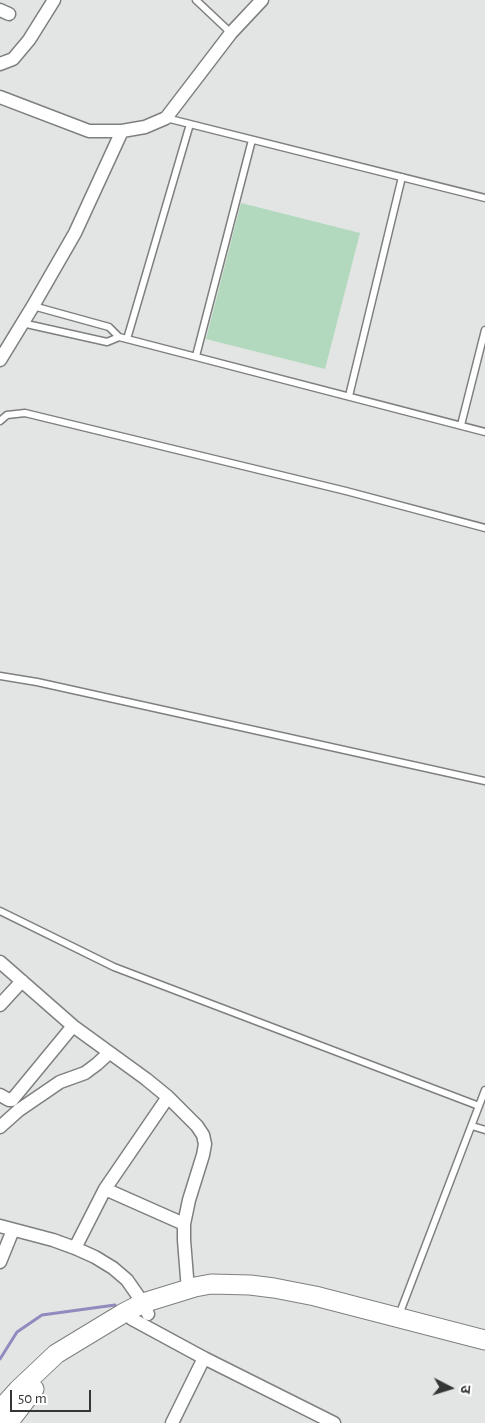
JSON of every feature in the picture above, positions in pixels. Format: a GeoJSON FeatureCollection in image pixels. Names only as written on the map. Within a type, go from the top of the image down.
{"type":"FeatureCollection","features":[{"type":"Feature","properties":{"kind":"street"},"geometry":{"type":"LineString","coordinates":[[0,64],[13,59],[30,40],[54,0]]}},
{"type":"Feature","properties":{"kind":"street"},"geometry":{"type":"LineString","coordinates":[[0,97],[89,131],[122,132],[145,127],[166,118],[231,33],[262,0]]}},
{"type":"Feature","properties":{"kind":"street"},"geometry":{"type":"LineString","coordinates":[[0,360],[75,234],[122,132]]}},
{"type":"Feature","properties":{"kind":"street"},"geometry":{"type":"LineString","coordinates":[[0,962],[73,1026],[168,1097],[197,1126],[203,1135],[205,1144],[203,1155],[189,1200],[184,1224],[188,1290]]}},
{"type":"Feature","properties":{"kind":"street"},"geometry":{"type":"LineString","coordinates":[[0,1005],[22,981]]}},
{"type":"Feature","properties":{"kind":"street"},"geometry":{"type":"LineString","coordinates":[[0,1094],[12,1100],[73,1026]]}},
{"type":"Feature","properties":{"kind":"street"},"geometry":{"type":"LineString","coordinates":[[0,1127],[19,1110],[60,1082],[85,1073],[109,1053]]}},
{"type":"Feature","properties":{"kind":"street"},"geometry":{"type":"LineString","coordinates":[[75,1248],[105,1189],[168,1097]]}},
{"type":"Feature","properties":{"kind":"street"},"geometry":{"type":"LineString","coordinates":[[105,1189],[184,1224]]}},
{"type":"Feature","properties":{"kind":"street"},"geometry":{"type":"LineString","coordinates":[[0,1226],[75,1248],[95,1257],[128,1280],[141,1312],[204,1358],[326,1421]]}},
{"type":"Feature","properties":{"kind":"street"},"geometry":{"type":"LineString","coordinates":[[0,1262],[13,1230]]}},
{"type":"Feature","properties":{"kind":"street"},"geometry":{"type":"LineString","coordinates":[[8,1423],[42,1380],[78,1351],[141,1312],[195,1287],[211,1284],[274,1288],[315,1296],[485,1340]]}},
{"type":"Feature","properties":{"kind":"street"},"geometry":{"type":"LineString","coordinates":[[0,1410],[56,1354],[122,1314],[141,1312],[210,1296],[292,1301],[485,1349]]}},
{"type":"Feature","properties":{"kind":"street"},"geometry":{"type":"LineString","coordinates":[[172,1423],[204,1358]]}},
{"type":"Feature","properties":{"kind":"lane"},"geometry":{"type":"LineString","coordinates":[[196,0],[231,33]]}},
{"type":"Feature","properties":{"kind":"lane"},"geometry":{"type":"LineString","coordinates":[[166,118],[485,198]]}},
{"type":"Feature","properties":{"kind":"lane"},"geometry":{"type":"LineString","coordinates":[[127,339],[190,124]]}},
{"type":"Feature","properties":{"kind":"lane"},"geometry":{"type":"LineString","coordinates":[[196,356],[252,140]]}},
{"type":"Feature","properties":{"kind":"lane"},"geometry":{"type":"LineString","coordinates":[[349,396],[402,177]]}},
{"type":"Feature","properties":{"kind":"lane"},"geometry":{"type":"LineString","coordinates":[[33,306],[109,327],[119,337],[485,432]]}},
{"type":"Feature","properties":{"kind":"lane"},"geometry":{"type":"LineString","coordinates":[[22,323],[107,342],[119,337]]}},
{"type":"Feature","properties":{"kind":"lane"},"geometry":{"type":"LineString","coordinates":[[461,425],[485,330]]}},
{"type":"Feature","properties":{"kind":"lane"},"geometry":{"type":"LineString","coordinates":[[0,421],[7,415],[25,412],[346,491],[485,528]]}},
{"type":"Feature","properties":{"kind":"lane"},"geometry":{"type":"LineString","coordinates":[[0,676],[37,682],[485,781]]}},
{"type":"Feature","properties":{"kind":"lane"},"geometry":{"type":"LineString","coordinates":[[0,911],[114,967],[479,1106]]}},
{"type":"Feature","properties":{"kind":"lane"},"geometry":{"type":"LineString","coordinates":[[398,1318],[485,1090]]}},
{"type":"Feature","properties":{"kind":"lane"},"geometry":{"type":"LineString","coordinates":[[472,1126],[485,1130]]}},
{"type":"Feature","properties":{"kind":"green space"},"geometry":{"type":"Polygon","coordinates":[[[241,203],[360,233],[325,369],[206,339],[241,203]]]}},
{"type":"Feature","properties":{"kind":"waterway"},"geometry":{"type":"LineString","coordinates":[[0,1359],[17,1332],[42,1315],[115,1305]]}}]}
